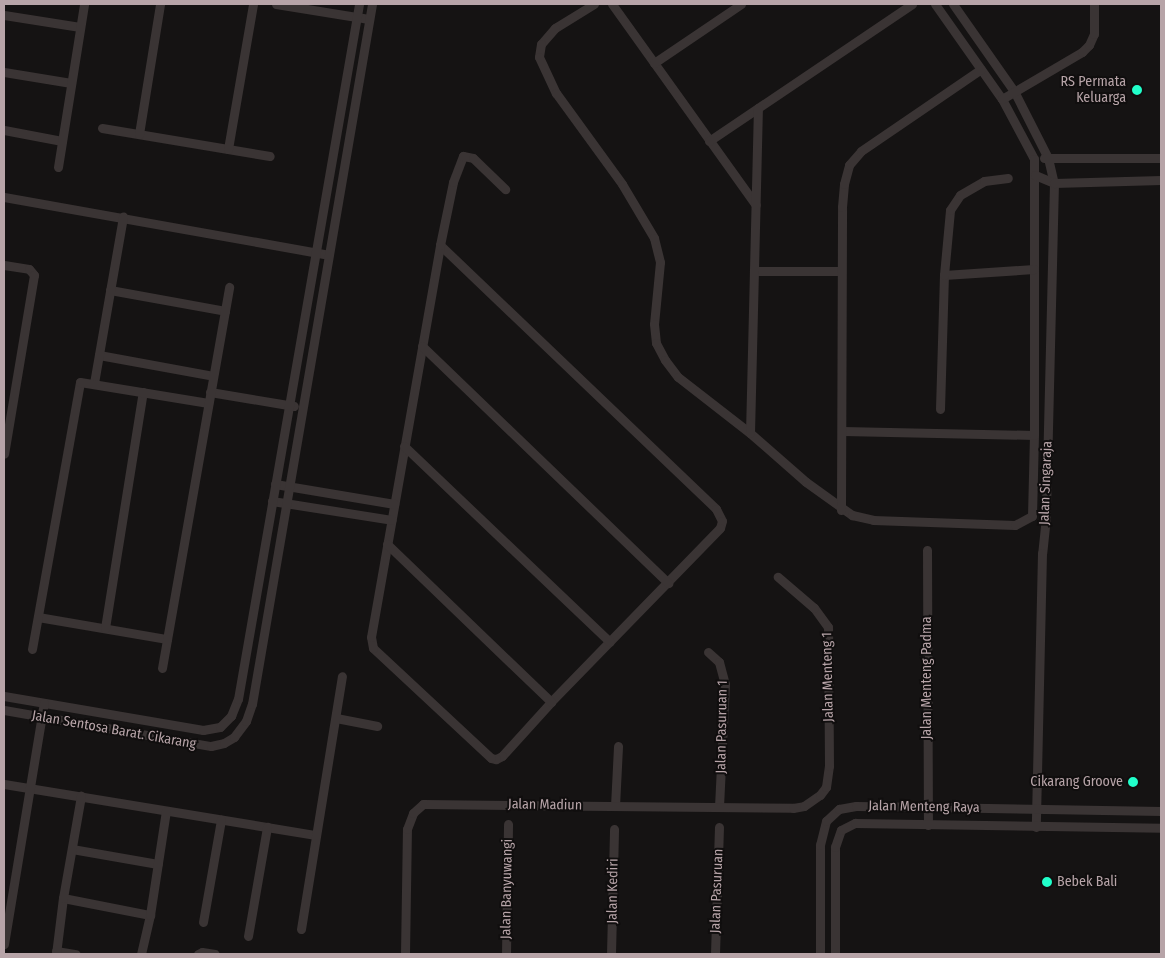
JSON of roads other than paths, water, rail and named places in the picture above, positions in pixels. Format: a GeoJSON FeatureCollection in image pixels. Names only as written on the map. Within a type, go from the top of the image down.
{"type":"FeatureCollection","features":[{"type":"Feature","properties":{"kind":"street"},"geometry":{"type":"LineString","coordinates":[[58,167],[84,4]]}},
{"type":"Feature","properties":{"kind":"street"},"geometry":{"type":"LineString","coordinates":[[139,134],[160,4]]}},
{"type":"Feature","properties":{"kind":"street"},"geometry":{"type":"LineString","coordinates":[[228,149],[253,4]]}},
{"type":"Feature","properties":{"kind":"street"},"geometry":{"type":"LineString","coordinates":[[276,4],[369,19]]}},
{"type":"Feature","properties":{"kind":"street"},"geometry":{"type":"LineString","coordinates":[[359,4],[314,251],[272,501],[392,520]]}},
{"type":"Feature","properties":{"kind":"street"},"geometry":{"type":"LineString","coordinates":[[288,503],[302,407],[372,4]]}},
{"type":"Feature","properties":{"kind":"street"},"geometry":{"type":"LineString","coordinates":[[594,4],[555,28],[541,44],[540,58],[556,93],[622,184],[654,238],[660,262],[654,324],[656,343],[664,360],[678,377],[750,433],[842,510],[861,518],[873,520],[1016,525],[1032,516],[1034,435],[1034,160],[1002,99],[935,4]]}},
{"type":"Feature","properties":{"kind":"street"},"geometry":{"type":"LineString","coordinates":[[612,4],[756,205]]}},
{"type":"Feature","properties":{"kind":"street"},"geometry":{"type":"LineString","coordinates":[[654,63],[741,4]]}},
{"type":"Feature","properties":{"kind":"street"},"geometry":{"type":"LineString","coordinates":[[709,141],[912,4]]}},
{"type":"Feature","properties":{"kind":"street","name":"Jalan Singaraja"},"geometry":{"type":"LineString","coordinates":[[953,4],[1014,91],[1048,158],[1054,183],[1046,517],[1042,553],[1036,826]]}},
{"type":"Feature","properties":{"kind":"street"},"geometry":{"type":"LineString","coordinates":[[1002,99],[1082,52],[1089,45],[1094,34],[1094,4]]}},
{"type":"Feature","properties":{"kind":"street"},"geometry":{"type":"LineString","coordinates":[[4,15],[80,27]]}},
{"type":"Feature","properties":{"kind":"street"},"geometry":{"type":"LineString","coordinates":[[842,510],[842,207],[849,166],[862,151],[981,69]]}},
{"type":"Feature","properties":{"kind":"street"},"geometry":{"type":"LineString","coordinates":[[4,72],[71,83]]}},
{"type":"Feature","properties":{"kind":"street"},"geometry":{"type":"LineString","coordinates":[[750,433],[758,108]]}},
{"type":"Feature","properties":{"kind":"street"},"geometry":{"type":"LineString","coordinates":[[102,128],[270,156]]}},
{"type":"Feature","properties":{"kind":"street"},"geometry":{"type":"LineString","coordinates":[[4,130],[62,141]]}},
{"type":"Feature","properties":{"kind":"street"},"geometry":{"type":"LineString","coordinates":[[440,245],[721,514],[720,528],[551,702],[502,756],[491,758],[373,648],[371,637],[440,245],[453,182],[463,156],[473,158],[505,189]]}},
{"type":"Feature","properties":{"kind":"street"},"geometry":{"type":"LineString","coordinates":[[1034,160],[1048,158],[1161,158]]}},
{"type":"Feature","properties":{"kind":"street"},"geometry":{"type":"LineString","coordinates":[[1034,175],[1054,183],[1161,180]]}},
{"type":"Feature","properties":{"kind":"street"},"geometry":{"type":"LineString","coordinates":[[940,410],[946,232],[953,202],[984,181],[1008,178]]}},
{"type":"Feature","properties":{"kind":"street"},"geometry":{"type":"LineString","coordinates":[[4,197],[328,254]]}},
{"type":"Feature","properties":{"kind":"street"},"geometry":{"type":"LineString","coordinates":[[94,383],[122,217]]}},
{"type":"Feature","properties":{"kind":"street"},"geometry":{"type":"LineString","coordinates":[[4,265],[29,269],[34,275],[4,448]]}},
{"type":"Feature","properties":{"kind":"street"},"geometry":{"type":"LineString","coordinates":[[944,275],[1034,269]]}},
{"type":"Feature","properties":{"kind":"street"},"geometry":{"type":"LineString","coordinates":[[754,271],[841,270]]}},
{"type":"Feature","properties":{"kind":"street"},"geometry":{"type":"LineString","coordinates":[[162,668],[229,286]]}},
{"type":"Feature","properties":{"kind":"street"},"geometry":{"type":"LineString","coordinates":[[110,290],[225,310]]}},
{"type":"Feature","properties":{"kind":"street"},"geometry":{"type":"LineString","coordinates":[[422,346],[668,583]]}},
{"type":"Feature","properties":{"kind":"street"},"geometry":{"type":"LineString","coordinates":[[98,355],[213,376]]}},
{"type":"Feature","properties":{"kind":"street"},"geometry":{"type":"LineString","coordinates":[[32,649],[81,381],[208,403]]}},
{"type":"Feature","properties":{"kind":"street"},"geometry":{"type":"LineString","coordinates":[[106,628],[144,392]]}},
{"type":"Feature","properties":{"kind":"street"},"geometry":{"type":"LineString","coordinates":[[210,392],[302,407]]}},
{"type":"Feature","properties":{"kind":"street"},"geometry":{"type":"LineString","coordinates":[[843,431],[1034,435]]}},
{"type":"Feature","properties":{"kind":"street"},"geometry":{"type":"LineString","coordinates":[[404,446],[610,642]]}},
{"type":"Feature","properties":{"kind":"street"},"geometry":{"type":"LineString","coordinates":[[275,484],[394,504]]}},
{"type":"Feature","properties":{"kind":"street","name":"Jalan Sentosa Barat. Cikarang"},"geometry":{"type":"LineString","coordinates":[[4,696],[203,730],[220,727],[231,716],[238,699],[272,501]]}},
{"type":"Feature","properties":{"kind":"street","name":"Jalan Sentosa Barat. Cikarang"},"geometry":{"type":"LineString","coordinates":[[4,710],[212,746],[224,743],[234,737],[246,722],[252,704],[288,503]]}},
{"type":"Feature","properties":{"kind":"street"},"geometry":{"type":"LineString","coordinates":[[387,544],[551,702]]}},
{"type":"Feature","properties":{"kind":"street","name":"Jalan Menteng Padma"},"geometry":{"type":"LineString","coordinates":[[927,550],[928,825]]}},
{"type":"Feature","properties":{"kind":"street","name":"Jalan Menteng 1"},"geometry":{"type":"LineString","coordinates":[[778,577],[814,608],[828,627],[829,766],[826,788],[820,795]]}},
{"type":"Feature","properties":{"kind":"street"},"geometry":{"type":"LineString","coordinates":[[38,617],[167,639]]}},
{"type":"Feature","properties":{"kind":"street","name":"Jalan Pasuruan 1"},"geometry":{"type":"LineString","coordinates":[[708,652],[719,662],[725,684],[719,807]]}},
{"type":"Feature","properties":{"kind":"street"},"geometry":{"type":"LineString","coordinates":[[301,929],[342,676]]}},
{"type":"Feature","properties":{"kind":"street"},"geometry":{"type":"LineString","coordinates":[[4,944],[44,703]]}},
{"type":"Feature","properties":{"kind":"street"},"geometry":{"type":"LineString","coordinates":[[336,718],[377,726]]}},
{"type":"Feature","properties":{"kind":"street"},"geometry":{"type":"LineString","coordinates":[[614,806],[618,746]]}},
{"type":"Feature","properties":{"kind":"street"},"geometry":{"type":"LineString","coordinates":[[4,784],[316,835]]}},
{"type":"Feature","properties":{"kind":"street","name":"Jalan Madiun"},"geometry":{"type":"LineString","coordinates":[[405,954],[407,829],[417,808],[430,803],[793,808],[804,806],[820,795]]}},
{"type":"Feature","properties":{"kind":"street"},"geometry":{"type":"LineString","coordinates":[[76,954],[56,953],[63,898],[81,796]]}},
{"type":"Feature","properties":{"kind":"street","name":"Jalan Menteng Raya"},"geometry":{"type":"LineString","coordinates":[[820,954],[820,845],[826,821],[839,809],[856,806],[1161,811]]}},
{"type":"Feature","properties":{"kind":"street"},"geometry":{"type":"LineString","coordinates":[[141,954],[150,915],[166,811]]}},
{"type":"Feature","properties":{"kind":"street"},"geometry":{"type":"LineString","coordinates":[[203,922],[221,820]]}},
{"type":"Feature","properties":{"kind":"street","name":"Jalan Menteng Raya"},"geometry":{"type":"LineString","coordinates":[[834,954],[835,846],[841,830],[855,823],[1161,828]]}},
{"type":"Feature","properties":{"kind":"street","name":"Jalan Banyuwangi"},"geometry":{"type":"LineString","coordinates":[[506,954],[508,824]]}},
{"type":"Feature","properties":{"kind":"street"},"geometry":{"type":"LineString","coordinates":[[248,936],[267,827]]}},
{"type":"Feature","properties":{"kind":"street","name":"Jalan Pasuruan"},"geometry":{"type":"LineString","coordinates":[[716,954],[719,827]]}},
{"type":"Feature","properties":{"kind":"street","name":"Jalan Kediri"},"geometry":{"type":"LineString","coordinates":[[611,954],[614,829]]}},
{"type":"Feature","properties":{"kind":"street"},"geometry":{"type":"LineString","coordinates":[[72,849],[158,864]]}},
{"type":"Feature","properties":{"kind":"street"},"geometry":{"type":"LineString","coordinates":[[63,898],[150,915]]}},
{"type":"Feature","properties":{"kind":"street"},"geometry":{"type":"LineString","coordinates":[[198,954],[202,952],[215,954]]}},
{"type":"Feature","properties":{"kind":"place","name":"RS Permata Keluarga"},"geometry":{"type":"Point","coordinates":[1137,90]}},
{"type":"Feature","properties":{"kind":"place","name":"Cikarang Groove"},"geometry":{"type":"Point","coordinates":[1133,782]}},
{"type":"Feature","properties":{"kind":"place","name":"Bebek Bali"},"geometry":{"type":"Point","coordinates":[1047,882]}}]}
